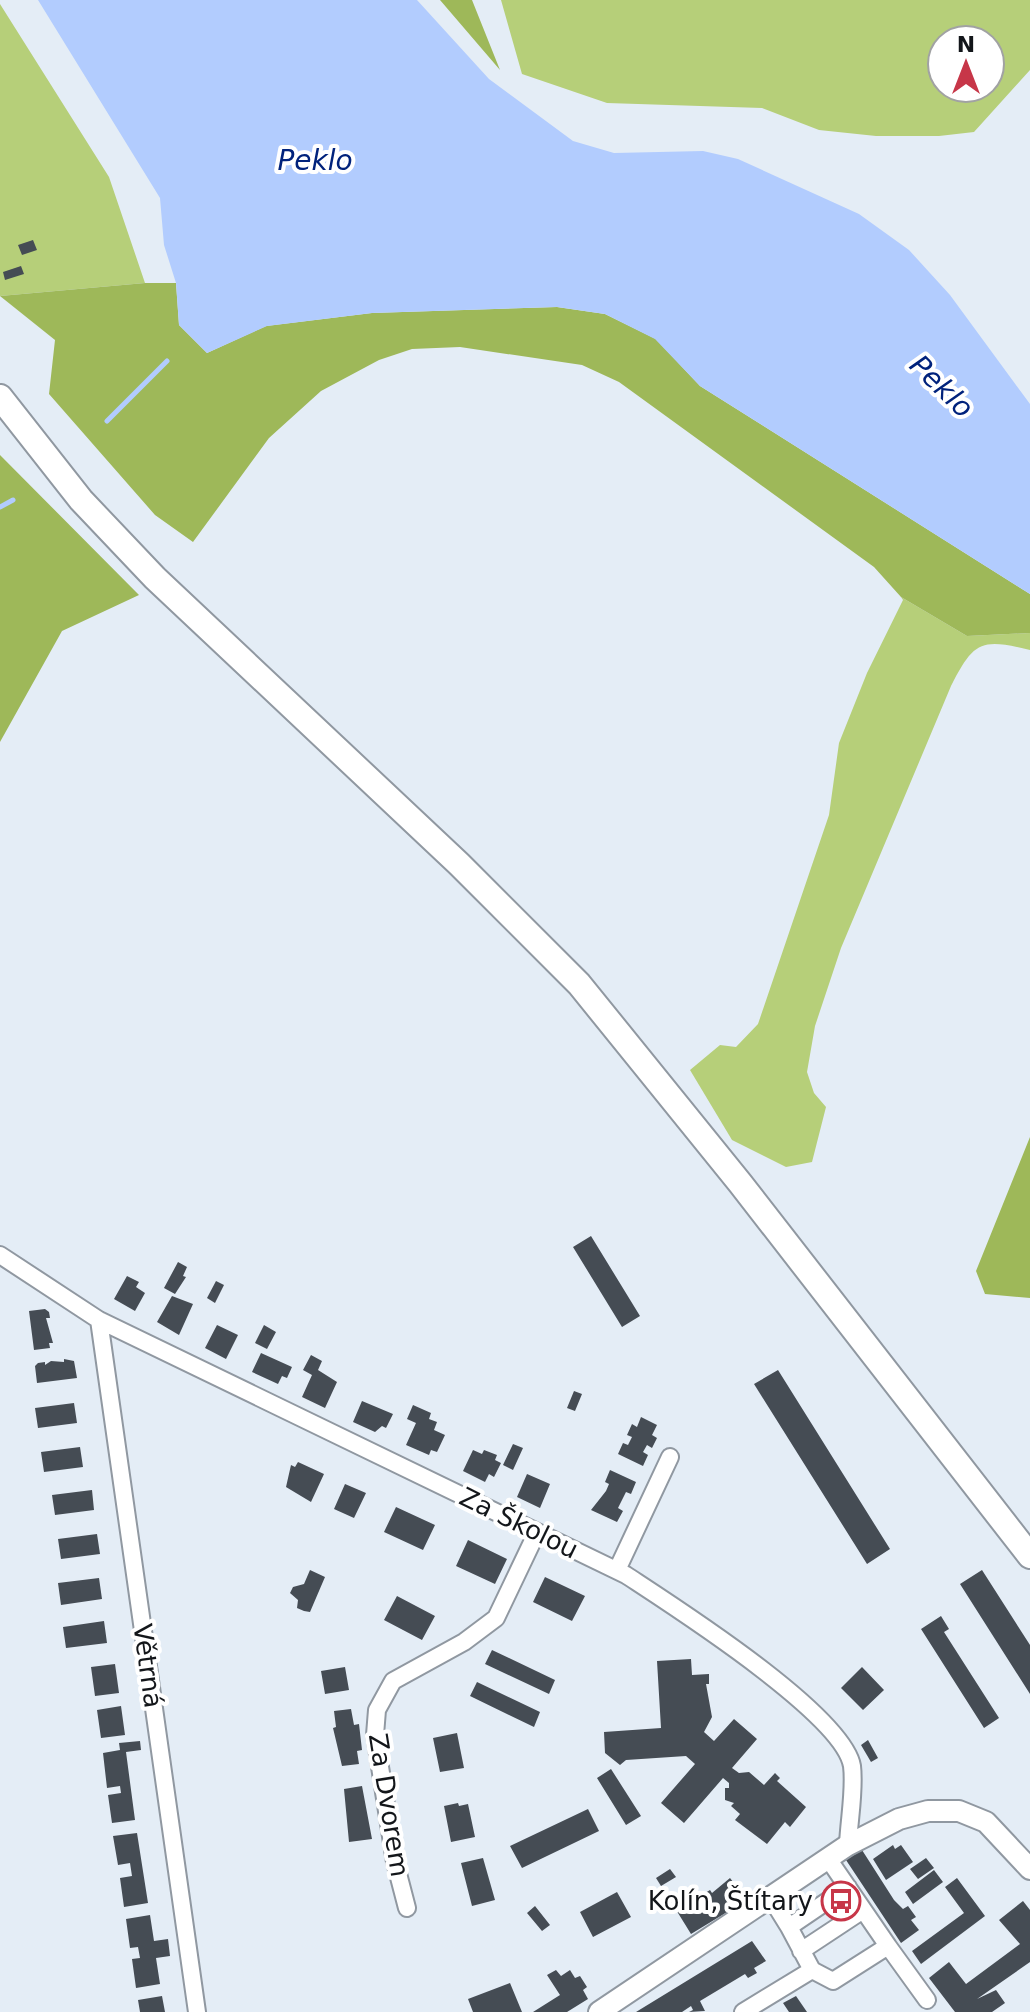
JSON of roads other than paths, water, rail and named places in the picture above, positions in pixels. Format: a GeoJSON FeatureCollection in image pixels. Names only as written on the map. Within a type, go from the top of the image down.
{"type":"FeatureCollection","features":[{"type":"Feature","properties":{"kind":"main road"},"geometry":{"type":"LineString","coordinates":[[0,397],[81,500],[155,578],[528,931],[579,984],[740,1183],[1030,1556]]}},
{"type":"Feature","properties":{"kind":"street","name":"Za Školou"},"geometry":{"type":"LineString","coordinates":[[0,1255],[99,1320],[617,1570],[697,1621],[770,1674],[841,1741],[852,1765],[848,1845]]}},
{"type":"Feature","properties":{"kind":"street","name":"Větrná"},"geometry":{"type":"LineString","coordinates":[[99,1320],[197,2012]]}},
{"type":"Feature","properties":{"kind":"street"},"geometry":{"type":"LineString","coordinates":[[617,1570],[670,1457]]}},
{"type":"Feature","properties":{"kind":"street","name":"Za Dvorem"},"geometry":{"type":"LineString","coordinates":[[407,1908],[395,1862],[375,1735],[377,1710],[393,1681],[464,1642],[496,1618],[537,1532]]}},
{"type":"Feature","properties":{"kind":"street"},"geometry":{"type":"LineString","coordinates":[[599,2012],[848,1845],[899,1819],[928,1811],[959,1811],[986,1822],[1030,1869]]}},
{"type":"Feature","properties":{"kind":"street"},"geometry":{"type":"LineString","coordinates":[[829,1860],[927,2000]]}},
{"type":"Feature","properties":{"kind":"street"},"geometry":{"type":"LineString","coordinates":[[789,1927],[848,1887]]}},
{"type":"Feature","properties":{"kind":"street"},"geometry":{"type":"LineString","coordinates":[[771,1898],[812,1970],[833,1981],[888,1946]]}},
{"type":"Feature","properties":{"kind":"street"},"geometry":{"type":"LineString","coordinates":[[801,1951],[863,1910]]}},
{"type":"Feature","properties":{"kind":"street"},"geometry":{"type":"LineString","coordinates":[[743,2012],[812,1970]]}},
{"type":"Feature","properties":{"kind":"water","name":"Peklo"},"geometry":{"type":"Polygon","coordinates":[[[38,0],[417,0],[489,79],[573,141],[614,153],[703,151],[738,159],[859,214],[909,250],[950,295],[1030,404],[1030,594],[700,386],[655,339],[605,314],[557,307],[372,313],[267,326],[207,353],[179,325],[176,283],[164,245],[160,198],[38,0]]]}},
{"type":"Feature","properties":{"kind":"waterway"},"geometry":{"type":"LineString","coordinates":[[107,421],[167,361]]}},
{"type":"Feature","properties":{"kind":"waterway"},"geometry":{"type":"LineString","coordinates":[[0,507],[13,500]]}},
{"type":"Feature","properties":{"kind":"place","name":"Kolín, Štítary"},"geometry":{"type":"Point","coordinates":[841,1901]}}]}
